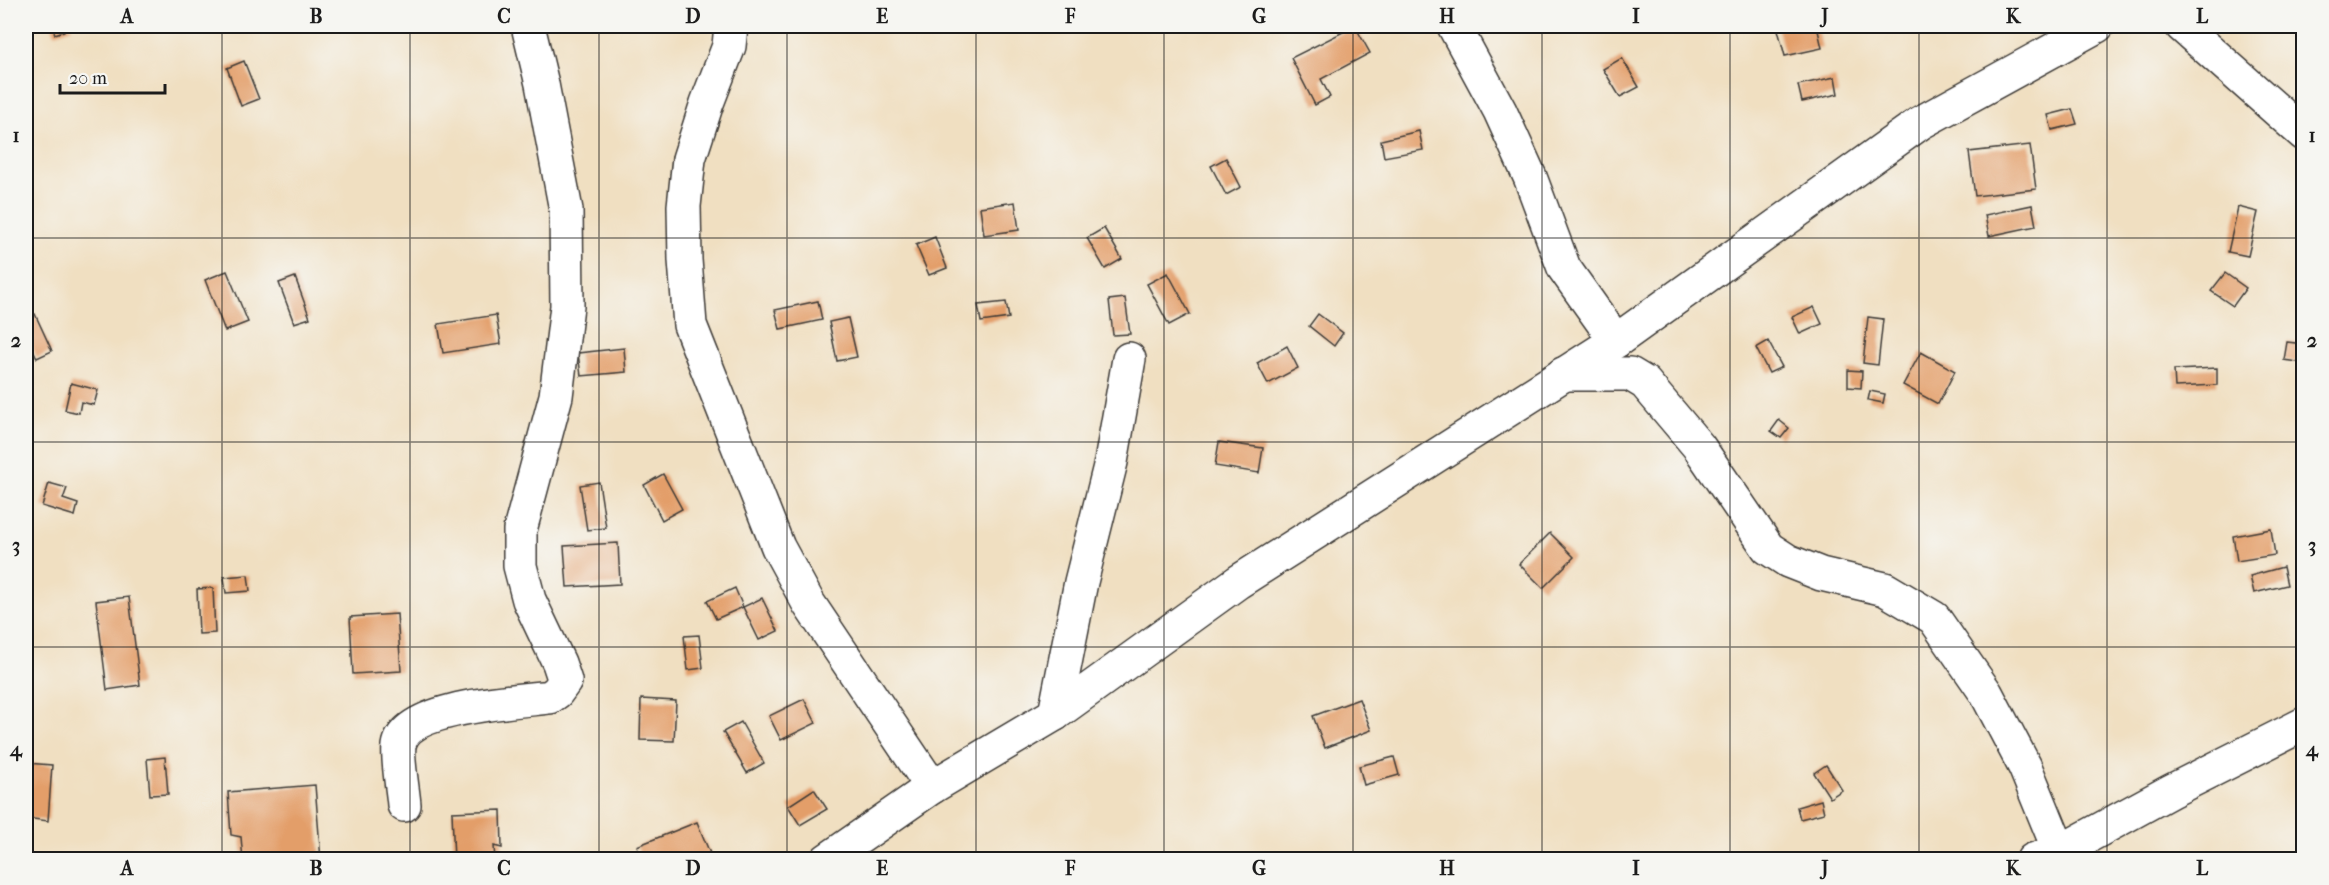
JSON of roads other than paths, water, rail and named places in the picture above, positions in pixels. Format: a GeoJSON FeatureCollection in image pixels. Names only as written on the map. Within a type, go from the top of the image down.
{"type":"FeatureCollection","features":[{"type":"Feature","properties":{"kind":"street"},"geometry":{"type":"LineString","coordinates":[[404,805],[399,744],[409,727],[438,714],[464,708],[550,697],[565,681],[559,663],[529,600],[520,566],[520,530],[556,396],[567,306],[566,210],[542,84],[528,26]]}},
{"type":"Feature","properties":{"kind":"street"},"geometry":{"type":"LineString","coordinates":[[731,26],[729,46],[689,159],[684,216],[690,325],[778,547],[809,603],[932,787]]}},
{"type":"Feature","properties":{"kind":"street"},"geometry":{"type":"LineString","coordinates":[[1454,26],[1500,111],[1530,177],[1564,268],[1616,342]]}},
{"type":"Feature","properties":{"kind":"street"},"geometry":{"type":"LineString","coordinates":[[827,860],[932,787],[1055,714],[1238,582],[1616,342],[1920,123],[2097,26]]}},
{"type":"Feature","properties":{"kind":"street"},"geometry":{"type":"LineString","coordinates":[[2182,26],[2304,134]]}},
{"type":"Feature","properties":{"kind":"street"},"geometry":{"type":"LineString","coordinates":[[1055,714],[1081,582],[1111,462],[1129,359]]}},
{"type":"Feature","properties":{"kind":"street"},"geometry":{"type":"LineString","coordinates":[[1563,374],[1630,374],[1646,383],[1699,447],[1768,548],[1788,561],[1821,574],[1885,589],[1934,618],[1986,693],[2025,767],[2052,857],[2171,791],[2304,724]]}}]}
